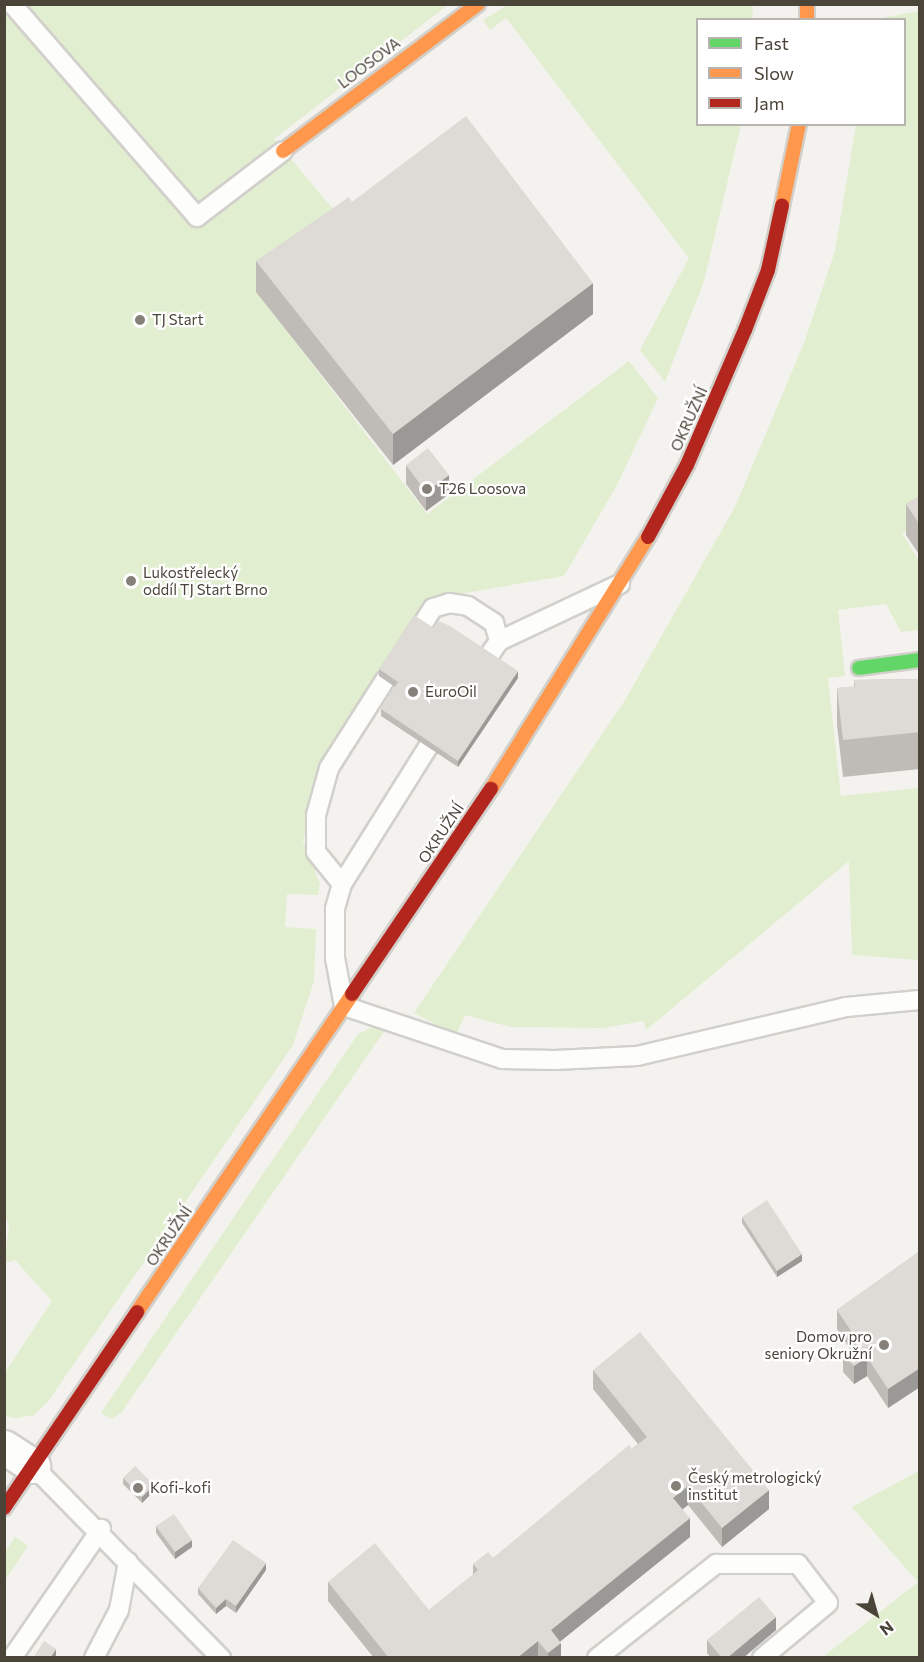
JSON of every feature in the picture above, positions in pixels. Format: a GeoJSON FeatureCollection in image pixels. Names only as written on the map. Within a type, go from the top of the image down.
{"type":"FeatureCollection","features":[{"type":"Feature","properties":{"kind":"street","name":"LOOSOVA"},"geometry":{"type":"LineString","coordinates":[[283,151],[478,4]]}},
{"type":"Feature","properties":{"kind":"street","name":"OKRUŽNÍ"},"geometry":{"type":"LineString","coordinates":[[4,1508],[344,1006],[624,582],[687,465],[746,330],[768,270],[799,126]]}},
{"type":"Feature","properties":{"kind":"street"},"geometry":{"type":"LineString","coordinates":[[859,668],[920,660]]}},
{"type":"Feature","properties":{"kind":"street"},"geometry":{"type":"LineString","coordinates":[[4,1448],[33,1466]]}},
{"type":"Feature","properties":{"kind":"lane"},"geometry":{"type":"LineString","coordinates":[[12,4],[197,217],[283,151]]}},
{"type":"Feature","properties":{"kind":"lane"},"geometry":{"type":"LineString","coordinates":[[488,657],[499,642],[624,582]]}},
{"type":"Feature","properties":{"kind":"lane"},"geometry":{"type":"LineString","coordinates":[[421,627],[433,609],[449,603],[468,606],[494,623],[499,642]]}},
{"type":"Feature","properties":{"kind":"lane"},"geometry":{"type":"LineString","coordinates":[[342,884],[316,852],[316,815],[329,768],[386,680]]}},
{"type":"Feature","properties":{"kind":"lane"},"geometry":{"type":"LineString","coordinates":[[428,747],[342,884],[335,909],[335,958],[344,1006],[502,1059],[555,1060],[637,1056],[846,1007],[920,1000]]}},
{"type":"Feature","properties":{"kind":"lane"},"geometry":{"type":"LineString","coordinates":[[33,1466],[100,1530],[221,1658]]}},
{"type":"Feature","properties":{"kind":"lane"},"geometry":{"type":"LineString","coordinates":[[12,1658],[100,1530]]}},
{"type":"Feature","properties":{"kind":"lane"},"geometry":{"type":"LineString","coordinates":[[94,1658],[119,1610],[128,1562]]}},
{"type":"Feature","properties":{"kind":"lane"},"geometry":{"type":"LineString","coordinates":[[597,1658],[716,1564],[798,1564],[828,1604],[762,1658]]}},
{"type":"Feature","properties":{"kind":"green space"},"geometry":{"type":"Polygon","coordinates":[[[5,5],[448,5],[274,139],[349,228],[257,292],[427,514],[629,361],[658,398],[617,485],[564,576],[430,599],[322,765],[303,841],[320,884],[318,895],[287,894],[285,927],[316,929],[314,981],[293,1045],[47,1403],[34,1415],[16,1418],[5,1416],[4,1374],[52,1301],[15,1260],[4,1263],[9,1226],[4,1213],[5,5]]]}},
{"type":"Feature","properties":{"kind":"green space"},"geometry":{"type":"Polygon","coordinates":[[[508,5],[753,5],[752,18],[696,18],[696,126],[741,126],[704,281],[665,382],[640,350],[689,258],[506,18],[490,30],[483,20],[508,5]]]}},
{"type":"Feature","properties":{"kind":"green space"},"geometry":{"type":"Polygon","coordinates":[[[919,11],[920,522],[902,533],[919,561],[919,630],[901,632],[886,604],[838,610],[845,676],[828,678],[841,796],[919,788],[919,960],[852,955],[849,861],[646,1030],[644,1021],[603,1028],[511,1027],[465,1015],[456,1035],[414,1013],[625,700],[735,507],[804,343],[835,251],[856,126],[906,126],[906,18],[881,18],[919,11]]]}},
{"type":"Feature","properties":{"kind":"green space"},"geometry":{"type":"Polygon","coordinates":[[[371,1028],[385,1030],[121,1413],[112,1419],[101,1413],[358,1034],[371,1028]]]}},
{"type":"Feature","properties":{"kind":"green space"},"geometry":{"type":"Polygon","coordinates":[[[919,1471],[919,1657],[823,1657],[918,1582],[852,1507],[919,1471]]]}},
{"type":"Feature","properties":{"kind":"green space"},"geometry":{"type":"Polygon","coordinates":[[[15,1537],[28,1546],[5,1580],[5,1552],[15,1537]]]}},
{"type":"Feature","properties":{"kind":"building"},"geometry":{"type":"Polygon","coordinates":[[[466,116],[593,283],[393,434],[256,261],[349,197],[352,202],[466,116]]]}},
{"type":"Feature","properties":{"kind":"building"},"geometry":{"type":"Polygon","coordinates":[[[428,448],[449,475],[426,492],[406,465],[428,448]]]}},
{"type":"Feature","properties":{"kind":"building"},"geometry":{"type":"Polygon","coordinates":[[[920,496],[920,525],[906,504],[920,496]]]}},
{"type":"Feature","properties":{"kind":"building"},"geometry":{"type":"Polygon","coordinates":[[[414,615],[434,628],[439,621],[450,626],[518,671],[458,761],[381,709],[398,682],[379,669],[414,615]]]}},
{"type":"Feature","properties":{"kind":"building"},"geometry":{"type":"Polygon","coordinates":[[[920,679],[920,732],[843,740],[837,688],[855,686],[854,680],[920,679]]]}},
{"type":"Feature","properties":{"kind":"building"},"geometry":{"type":"Polygon","coordinates":[[[767,1200],[802,1254],[777,1271],[742,1217],[767,1200]]]}},
{"type":"Feature","properties":{"kind":"building","name":"Domov pro seniory Okružní"},"geometry":{"type":"Polygon","coordinates":[[[920,1251],[920,1368],[888,1389],[867,1357],[854,1366],[843,1354],[859,1343],[837,1310],[920,1251]]]}},
{"type":"Feature","properties":{"kind":"building","name":"Český metrologický institut"},"geometry":{"type":"Polygon","coordinates":[[[640,1332],[769,1490],[722,1528],[688,1486],[673,1498],[690,1518],[551,1630],[561,1643],[548,1653],[538,1641],[517,1658],[389,1658],[328,1582],[375,1543],[429,1610],[478,1570],[473,1564],[488,1552],[493,1558],[629,1445],[632,1449],[647,1437],[593,1370],[640,1332]]]}},
{"type":"Feature","properties":{"kind":"building","name":"Kofi-kofi"},"geometry":{"type":"Polygon","coordinates":[[[135,1466],[154,1485],[142,1497],[123,1478],[135,1466]]]}},
{"type":"Feature","properties":{"kind":"building"},"geometry":{"type":"Polygon","coordinates":[[[174,1514],[192,1540],[175,1552],[156,1526],[174,1514]]]}},
{"type":"Feature","properties":{"kind":"building"},"geometry":{"type":"Polygon","coordinates":[[[233,1540],[266,1563],[236,1606],[226,1599],[216,1608],[198,1588],[233,1540]]]}},
{"type":"Feature","properties":{"kind":"building"},"geometry":{"type":"Polygon","coordinates":[[[759,1597],[776,1617],[727,1658],[722,1658],[707,1640],[759,1597]]]}},
{"type":"Feature","properties":{"kind":"building"},"geometry":{"type":"Polygon","coordinates":[[[44,1641],[56,1649],[50,1658],[33,1658],[44,1641]]]}},
{"type":"Feature","properties":{"kind":"traffic: fast"},"geometry":{"type":"LineString","coordinates":[[859,668],[920,660]]}},
{"type":"Feature","properties":{"kind":"traffic: slow"},"geometry":{"type":"LineString","coordinates":[[283,151],[478,4]]}},
{"type":"Feature","properties":{"kind":"traffic: slow"},"geometry":{"type":"LineString","coordinates":[[807,4],[807,18]]}},
{"type":"Feature","properties":{"kind":"traffic: slow"},"geometry":{"type":"LineString","coordinates":[[782,206],[799,126]]}},
{"type":"Feature","properties":{"kind":"traffic: slow"},"geometry":{"type":"LineString","coordinates":[[491,789],[648,537]]}},
{"type":"Feature","properties":{"kind":"traffic: slow"},"geometry":{"type":"LineString","coordinates":[[137,1312],[352,994]]}},
{"type":"Feature","properties":{"kind":"traffic: jam"},"geometry":{"type":"LineString","coordinates":[[648,537],[687,465],[745,330],[768,270],[782,206]]}},
{"type":"Feature","properties":{"kind":"traffic: jam"},"geometry":{"type":"LineString","coordinates":[[352,994],[491,789]]}},
{"type":"Feature","properties":{"kind":"traffic: jam"},"geometry":{"type":"LineString","coordinates":[[4,1508],[137,1312]]}},
{"type":"Feature","properties":{"kind":"place","name":"TJ Start"},"geometry":{"type":"Point","coordinates":[140,320]}},
{"type":"Feature","properties":{"kind":"place","name":"T26 Loosova"},"geometry":{"type":"Point","coordinates":[427,489]}},
{"type":"Feature","properties":{"kind":"place","name":"Lukostřelecký oddíl TJ Start Brno"},"geometry":{"type":"Point","coordinates":[131,581]}},
{"type":"Feature","properties":{"kind":"place","name":"EuroOil"},"geometry":{"type":"Point","coordinates":[413,692]}},
{"type":"Feature","properties":{"kind":"place","name":"Domov pro seniory Okružní"},"geometry":{"type":"Point","coordinates":[884,1345]}},
{"type":"Feature","properties":{"kind":"place","name":"Český metrologický institut"},"geometry":{"type":"Point","coordinates":[676,1486]}},
{"type":"Feature","properties":{"kind":"place","name":"Kofi-kofi"},"geometry":{"type":"Point","coordinates":[138,1488]}}]}
